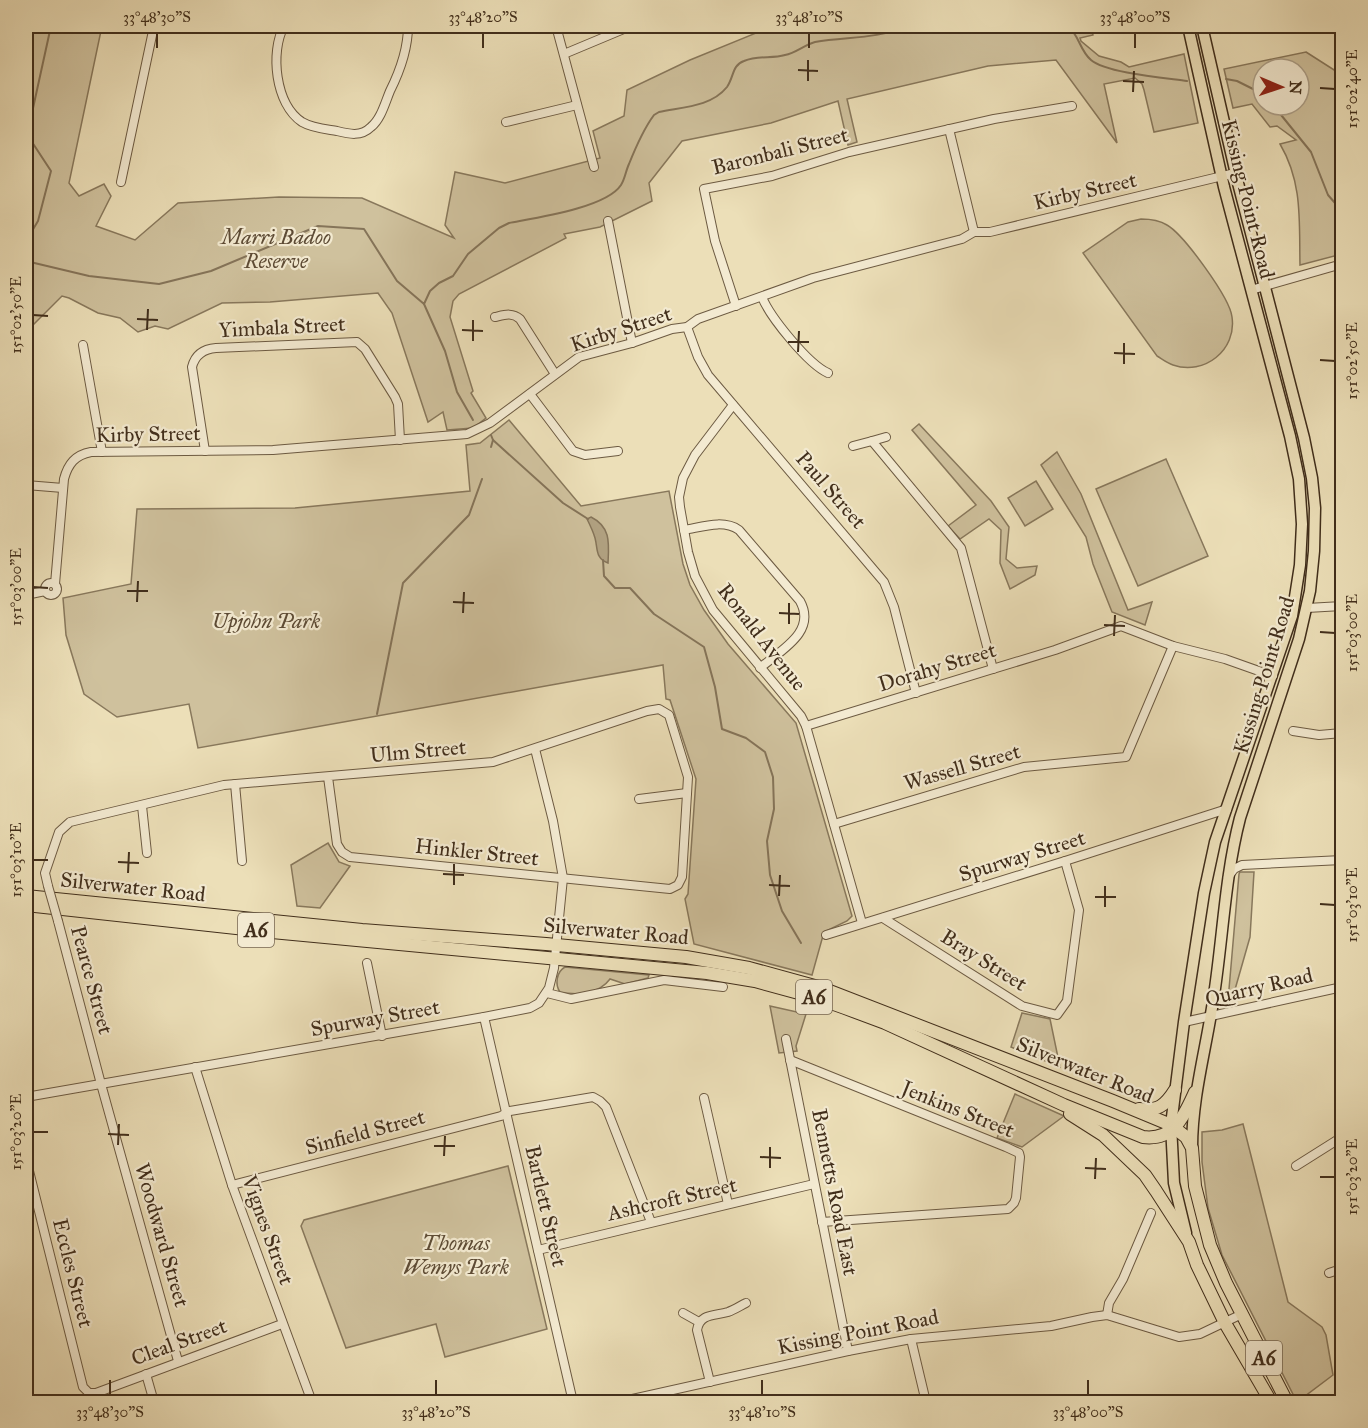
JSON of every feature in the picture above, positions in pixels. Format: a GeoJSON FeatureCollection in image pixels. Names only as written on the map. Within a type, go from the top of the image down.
{"type":"FeatureCollection","features":[{"type":"Feature","properties":{"kind":"highway","name":"Silverwater Road"},"geometry":{"type":"LineString","coordinates":[[26,896],[362,930],[686,957],[774,974],[847,998],[1129,1108],[1172,1128],[1186,1137],[1192,1148]]}},
{"type":"Feature","properties":{"kind":"highway","name":"Silverwater Road"},"geometry":{"type":"LineString","coordinates":[[26,905],[272,932],[706,973],[755,981],[806,995],[885,1023],[1136,1135],[1151,1138],[1172,1128]]}},
{"type":"Feature","properties":{"kind":"highway","name":"Silverwater Road"},"geometry":{"type":"LineString","coordinates":[[1020,1085],[1045,1103],[1076,1117],[1103,1135],[1144,1175],[1189,1242]]}},
{"type":"Feature","properties":{"kind":"highway"},"geometry":{"type":"LineString","coordinates":[[1129,1108],[1155,1109],[1166,1104],[1174,1090]]}},
{"type":"Feature","properties":{"kind":"highway"},"geometry":{"type":"LineString","coordinates":[[1172,1128],[1183,1119],[1196,1092]]}},
{"type":"Feature","properties":{"kind":"highway","name":"Kissing Point Road"},"geometry":{"type":"LineString","coordinates":[[1192,1148],[1195,1186],[1210,1245],[1242,1314]]}},
{"type":"Feature","properties":{"kind":"highway","name":"Kissing Point Road"},"geometry":{"type":"LineString","coordinates":[[1189,1242],[1197,1265],[1225,1323]]}},
{"type":"Feature","properties":{"kind":"highway","name":"A6"},"geometry":{"type":"LineString","coordinates":[[1242,1314],[1287,1402]]}},
{"type":"Feature","properties":{"kind":"highway","name":"A6"},"geometry":{"type":"LineString","coordinates":[[1225,1323],[1271,1402]]}},
{"type":"Feature","properties":{"kind":"main road","name":"Kissing Point Road"},"geometry":{"type":"LineString","coordinates":[[1188,26],[1222,177],[1290,435],[1301,497],[1298,584],[1289,625],[1215,842],[1204,893],[1184,1022],[1174,1090],[1172,1128],[1176,1197],[1189,1242]]}},
{"type":"Feature","properties":{"kind":"main road","name":"Kissing Point Road"},"geometry":{"type":"LineString","coordinates":[[1192,1148],[1196,1092],[1211,1017],[1228,877],[1240,818],[1299,639],[1307,608],[1314,551],[1315,508],[1304,438],[1235,173],[1202,26]]}},
{"type":"Feature","properties":{"kind":"street"},"geometry":{"type":"LineString","coordinates":[[121,182],[154,26]]}},
{"type":"Feature","properties":{"kind":"street"},"geometry":{"type":"LineString","coordinates":[[284,26],[277,45],[276,66],[278,79],[290,111],[309,126],[356,134],[370,128],[380,115],[403,57],[408,26]]}},
{"type":"Feature","properties":{"kind":"street"},"geometry":{"type":"LineString","coordinates":[[556,26],[594,167]]}},
{"type":"Feature","properties":{"kind":"street"},"geometry":{"type":"LineString","coordinates":[[564,54],[631,26]]}},
{"type":"Feature","properties":{"kind":"street"},"geometry":{"type":"LineString","coordinates":[[506,122],[577,105]]}},
{"type":"Feature","properties":{"kind":"street","name":"Baronbali Street"},"geometry":{"type":"LineString","coordinates":[[736,306],[715,241],[704,189],[772,176],[849,152],[994,118],[1072,106]]}},
{"type":"Feature","properties":{"kind":"street"},"geometry":{"type":"LineString","coordinates":[[949,129],[974,232]]}},
{"type":"Feature","properties":{"kind":"street","name":"Kirby Street"},"geometry":{"type":"LineString","coordinates":[[26,596],[45,591],[47,584],[55,584],[63,488],[67,468],[76,458],[86,453],[273,450],[473,432],[487,425],[579,357],[632,343],[672,329],[687,327],[698,319],[813,278],[962,239],[974,232],[990,232],[1235,173]]}},
{"type":"Feature","properties":{"kind":"street"},"geometry":{"type":"LineString","coordinates":[[608,220],[632,343]]}},
{"type":"Feature","properties":{"kind":"street"},"geometry":{"type":"LineString","coordinates":[[1251,290],[1342,264]]}},
{"type":"Feature","properties":{"kind":"street"},"geometry":{"type":"LineString","coordinates":[[762,297],[772,315],[810,361],[820,370],[828,373]]}},
{"type":"Feature","properties":{"kind":"street"},"geometry":{"type":"LineString","coordinates":[[495,317],[507,314],[516,316],[555,374]]}},
{"type":"Feature","properties":{"kind":"street","name":"Paul Street"},"geometry":{"type":"LineString","coordinates":[[687,327],[703,367],[884,582],[894,607],[916,693]]}},
{"type":"Feature","properties":{"kind":"street","name":"Yimbala Street"},"geometry":{"type":"LineString","coordinates":[[205,451],[192,368],[196,356],[201,352],[216,348],[357,342],[395,397],[398,404],[400,440]]}},
{"type":"Feature","properties":{"kind":"street"},"geometry":{"type":"LineString","coordinates":[[83,345],[102,452]]}},
{"type":"Feature","properties":{"kind":"street"},"geometry":{"type":"LineString","coordinates":[[530,394],[573,451],[585,455],[618,451]]}},
{"type":"Feature","properties":{"kind":"street","name":"Ronald Avenue"},"geometry":{"type":"LineString","coordinates":[[734,405],[695,456],[683,478],[679,497],[684,530],[696,576],[713,610],[801,716],[806,726]]}},
{"type":"Feature","properties":{"kind":"street"},"geometry":{"type":"LineString","coordinates":[[853,446],[886,437]]}},
{"type":"Feature","properties":{"kind":"street"},"geometry":{"type":"LineString","coordinates":[[873,441],[961,548],[993,669]]}},
{"type":"Feature","properties":{"kind":"street"},"geometry":{"type":"LineString","coordinates":[[26,485],[63,488]]}},
{"type":"Feature","properties":{"kind":"street"},"geometry":{"type":"LineString","coordinates":[[684,530],[718,524],[733,526],[739,530],[800,601],[806,615],[804,628],[760,668]]}},
{"type":"Feature","properties":{"kind":"street"},"geometry":{"type":"LineString","coordinates":[[1307,608],[1342,606]]}},
{"type":"Feature","properties":{"kind":"street","name":"Dorahy Street"},"geometry":{"type":"LineString","coordinates":[[806,726],[993,669],[1121,626],[1173,646],[1225,659],[1273,676]]}},
{"type":"Feature","properties":{"kind":"street","name":"Wassell Street"},"geometry":{"type":"LineString","coordinates":[[834,824],[1023,766],[1126,758],[1173,646]]}},
{"type":"Feature","properties":{"kind":"street","name":"Ulm Street"},"geometry":{"type":"LineString","coordinates":[[48,886],[45,873],[59,832],[70,822],[234,784],[493,762],[647,711],[660,709],[669,716],[688,777],[682,878]]}},
{"type":"Feature","properties":{"kind":"street"},"geometry":{"type":"LineString","coordinates":[[806,726],[862,923]]}},
{"type":"Feature","properties":{"kind":"street"},"geometry":{"type":"LineString","coordinates":[[1293,731],[1319,735],[1342,734]]}},
{"type":"Feature","properties":{"kind":"street"},"geometry":{"type":"LineString","coordinates":[[535,749],[553,821],[562,878],[557,945],[547,993],[571,999],[664,980],[723,987]]}},
{"type":"Feature","properties":{"kind":"street","name":"Hinkler Street"},"geometry":{"type":"LineString","coordinates":[[328,777],[337,844],[342,852],[350,857],[670,889],[678,885],[682,878]]}},
{"type":"Feature","properties":{"kind":"street"},"geometry":{"type":"LineString","coordinates":[[234,784],[242,861]]}},
{"type":"Feature","properties":{"kind":"street"},"geometry":{"type":"LineString","coordinates":[[639,800],[687,793]]}},
{"type":"Feature","properties":{"kind":"street"},"geometry":{"type":"LineString","coordinates":[[142,806],[147,853]]}},
{"type":"Feature","properties":{"kind":"street","name":"Spurway Street"},"geometry":{"type":"LineString","coordinates":[[826,935],[1227,809]]}},
{"type":"Feature","properties":{"kind":"street"},"geometry":{"type":"LineString","coordinates":[[1228,877],[1234,868],[1252,864],[1342,860]]}},
{"type":"Feature","properties":{"kind":"street","name":"Bray Street"},"geometry":{"type":"LineString","coordinates":[[883,918],[1022,1006],[1057,1015],[1067,1001],[1079,910],[1065,861]]}},
{"type":"Feature","properties":{"kind":"street","name":"Pearce Street"},"geometry":{"type":"LineString","coordinates":[[48,886],[101,1084]]}},
{"type":"Feature","properties":{"kind":"street"},"geometry":{"type":"LineString","coordinates":[[368,963],[382,1036]]}},
{"type":"Feature","properties":{"kind":"street","name":"Quarry Road"},"geometry":{"type":"LineString","coordinates":[[1184,1022],[1342,987]]}},
{"type":"Feature","properties":{"kind":"street","name":"Spurway Street"},"geometry":{"type":"LineString","coordinates":[[26,1097],[382,1036],[530,1008],[539,1003],[547,993]]}},
{"type":"Feature","properties":{"kind":"street","name":"Bartlett Street"},"geometry":{"type":"LineString","coordinates":[[484,1017],[573,1402]]}},
{"type":"Feature","properties":{"kind":"street","name":"Bennetts Road East"},"geometry":{"type":"LineString","coordinates":[[786,1039],[848,1351]]}},
{"type":"Feature","properties":{"kind":"street","name":"Jenkins Street"},"geometry":{"type":"LineString","coordinates":[[790,1060],[1006,1147],[1019,1154],[1020,1157],[1016,1198],[1008,1209],[822,1222]]}},
{"type":"Feature","properties":{"kind":"street","name":"Vignes Street"},"geometry":{"type":"LineString","coordinates":[[195,1067],[232,1185],[312,1402]]}},
{"type":"Feature","properties":{"kind":"street","name":"Woodward Street"},"geometry":{"type":"LineString","coordinates":[[101,1084],[178,1361]]}},
{"type":"Feature","properties":{"kind":"street","name":"Sinfield Street"},"geometry":{"type":"LineString","coordinates":[[232,1185],[506,1113],[592,1097],[606,1107],[651,1222]]}},
{"type":"Feature","properties":{"kind":"street"},"geometry":{"type":"LineString","coordinates":[[704,1098],[728,1204]]}},
{"type":"Feature","properties":{"kind":"street"},"geometry":{"type":"LineString","coordinates":[[1296,1166],[1342,1137]]}},
{"type":"Feature","properties":{"kind":"street","name":"Eccles Street"},"geometry":{"type":"LineString","coordinates":[[26,1159],[83,1387],[89,1393]]}},
{"type":"Feature","properties":{"kind":"street","name":"Ashcroft Street"},"geometry":{"type":"LineString","coordinates":[[538,1250],[814,1184]]}},
{"type":"Feature","properties":{"kind":"street"},"geometry":{"type":"LineString","coordinates":[[1107,1315],[1109,1303],[1123,1279],[1151,1213]]}},
{"type":"Feature","properties":{"kind":"street"},"geometry":{"type":"LineString","coordinates":[[1329,1273],[1342,1272]]}},
{"type":"Feature","properties":{"kind":"street"},"geometry":{"type":"LineString","coordinates":[[710,1382],[698,1334],[699,1322],[705,1317],[730,1312],[746,1303]]}},
{"type":"Feature","properties":{"kind":"street"},"geometry":{"type":"LineString","coordinates":[[684,1313],[699,1322]]}},
{"type":"Feature","properties":{"kind":"street","name":"Kissing Point Road"},"geometry":{"type":"LineString","coordinates":[[619,1402],[848,1351],[911,1340],[1051,1326],[1107,1315],[1179,1337],[1200,1334],[1242,1314]]}},
{"type":"Feature","properties":{"kind":"street","name":"Cleal Street"},"geometry":{"type":"LineString","coordinates":[[89,1393],[96,1393],[282,1324]]}},
{"type":"Feature","properties":{"kind":"street"},"geometry":{"type":"LineString","coordinates":[[911,1340],[926,1402]]}},
{"type":"Feature","properties":{"kind":"street"},"geometry":{"type":"LineString","coordinates":[[146,1374],[154,1402]]}},
{"type":"Feature","properties":{"kind":"green space","name":"Marri Badoo Reserve"},"geometry":{"type":"Polygon","coordinates":[[[26,26],[102,26],[69,183],[79,196],[104,184],[111,196],[96,226],[135,240],[178,203],[279,197],[362,198],[454,238],[445,225],[455,172],[505,183],[600,158],[593,131],[624,116],[627,90],[690,60],[773,26],[1091,26],[1093,35],[1080,38],[1081,41],[1099,56],[1121,62],[1129,67],[1184,54],[1198,123],[1154,132],[1142,84],[1135,78],[1104,84],[1117,143],[1056,60],[988,66],[847,99],[857,142],[848,145],[838,101],[771,123],[682,141],[649,183],[652,201],[600,227],[564,234],[566,238],[459,294],[453,301],[450,317],[473,391],[471,393],[486,418],[473,428],[447,430],[443,412],[428,422],[392,313],[378,293],[270,302],[222,303],[168,329],[155,326],[138,332],[120,318],[98,313],[62,296],[26,332],[26,26]]]}},
{"type":"Feature","properties":{"kind":"green space"},"geometry":{"type":"Polygon","coordinates":[[[1306,52],[1342,75],[1342,254],[1300,265],[1296,188],[1293,173],[1280,144],[1296,140],[1277,126],[1270,127],[1262,117],[1311,117],[1311,57],[1282,57],[1306,52]]]}},
{"type":"Feature","properties":{"kind":"green space"},"geometry":{"type":"Polygon","coordinates":[[[1251,63],[1251,104],[1233,108],[1224,69],[1251,63]]]}},
{"type":"Feature","properties":{"kind":"green space"},"geometry":{"type":"Polygon","coordinates":[[[1141,219],[1161,222],[1175,231],[1215,282],[1229,308],[1232,329],[1229,340],[1224,350],[1207,363],[1196,367],[1185,367],[1171,364],[1157,356],[1083,253],[1128,222],[1141,219]]]}},
{"type":"Feature","properties":{"kind":"green space","name":"Upjohn Park"},"geometry":{"type":"Polygon","coordinates":[[[509,420],[581,506],[669,491],[683,564],[690,585],[728,644],[796,723],[852,916],[847,921],[824,932],[812,975],[694,944],[685,899],[688,894],[696,779],[670,700],[666,699],[663,665],[198,748],[189,704],[117,717],[84,694],[66,635],[63,598],[131,584],[137,509],[295,508],[470,491],[466,445],[480,443],[509,420]]]}},
{"type":"Feature","properties":{"kind":"green space"},"geometry":{"type":"Polygon","coordinates":[[[919,424],[991,501],[1009,527],[1006,559],[1017,568],[1037,566],[1035,575],[1010,589],[1000,563],[1001,530],[989,519],[960,539],[948,526],[976,505],[912,430],[919,424]]]}},
{"type":"Feature","properties":{"kind":"green space"},"geometry":{"type":"Polygon","coordinates":[[[1057,452],[1081,494],[1128,610],[1152,602],[1145,625],[1112,612],[1093,564],[1086,537],[1041,465],[1057,452]]]}},
{"type":"Feature","properties":{"kind":"green space"},"geometry":{"type":"Polygon","coordinates":[[[1166,459],[1208,556],[1138,586],[1096,489],[1166,459]]]}},
{"type":"Feature","properties":{"kind":"green space"},"geometry":{"type":"Polygon","coordinates":[[[1036,481],[1053,509],[1025,526],[1008,498],[1036,481]]]}},
{"type":"Feature","properties":{"kind":"green space"},"geometry":{"type":"Polygon","coordinates":[[[328,843],[339,862],[350,866],[320,908],[297,906],[291,865],[328,843]]]}},
{"type":"Feature","properties":{"kind":"green space"},"geometry":{"type":"Polygon","coordinates":[[[1240,872],[1254,872],[1250,937],[1232,1000],[1225,1001],[1229,989],[1240,872]]]}},
{"type":"Feature","properties":{"kind":"green space"},"geometry":{"type":"Polygon","coordinates":[[[565,967],[649,975],[648,978],[625,984],[610,979],[600,988],[588,993],[567,993],[560,992],[557,982],[558,975],[565,967]]]}},
{"type":"Feature","properties":{"kind":"green space"},"geometry":{"type":"Polygon","coordinates":[[[770,1006],[806,1014],[796,1046],[797,1051],[779,1053],[770,1006]]]}},
{"type":"Feature","properties":{"kind":"green space"},"geometry":{"type":"Polygon","coordinates":[[[1022,1013],[1050,1019],[1060,1067],[1011,1047],[1022,1013]]]}},
{"type":"Feature","properties":{"kind":"green space"},"geometry":{"type":"Polygon","coordinates":[[[1015,1094],[1064,1116],[1022,1147],[997,1138],[1015,1094]]]}},
{"type":"Feature","properties":{"kind":"green space"},"geometry":{"type":"Polygon","coordinates":[[[1243,1124],[1288,1302],[1322,1327],[1326,1335],[1333,1375],[1297,1402],[1222,1255],[1208,1208],[1202,1162],[1202,1132],[1222,1130],[1243,1124]]]}},
{"type":"Feature","properties":{"kind":"green space","name":"Thomas Wemys Park"},"geometry":{"type":"Polygon","coordinates":[[[508,1166],[547,1329],[445,1357],[436,1324],[346,1348],[301,1226],[304,1220],[508,1166]]]}},
{"type":"Feature","properties":{"kind":"shaded area"},"geometry":{"type":"Polygon","coordinates":[[[591,517],[598,521],[607,536],[608,563],[601,559],[598,553],[587,519],[591,517]]]}},
{"type":"Feature","properties":{"kind":"waterway"},"geometry":{"type":"LineString","coordinates":[[26,241],[38,221],[51,171],[30,139],[28,131],[51,26]]}},
{"type":"Feature","properties":{"kind":"waterway"},"geometry":{"type":"LineString","coordinates":[[26,261],[89,276],[159,284],[211,271],[318,226],[364,229],[397,281],[424,304],[430,291],[453,276],[468,254],[499,228],[509,223],[586,206],[613,193],[621,185],[637,145],[654,115],[713,99],[727,87],[735,68],[740,63],[754,58],[789,54],[815,42],[872,36],[905,26]]}},
{"type":"Feature","properties":{"kind":"waterway"},"geometry":{"type":"LineString","coordinates":[[1068,26],[1087,56],[1099,65],[1137,74],[1187,81]]}},
{"type":"Feature","properties":{"kind":"waterway"},"geometry":{"type":"LineString","coordinates":[[1226,79],[1237,81],[1251,88]]}},
{"type":"Feature","properties":{"kind":"waterway"},"geometry":{"type":"LineString","coordinates":[[1283,117],[1311,152],[1328,195],[1342,211]]}},
{"type":"Feature","properties":{"kind":"waterway"},"geometry":{"type":"LineString","coordinates":[[424,304],[445,351],[457,392],[473,420]]}},
{"type":"Feature","properties":{"kind":"waterway"},"geometry":{"type":"LineString","coordinates":[[491,435],[493,440],[563,503],[588,519]]}},
{"type":"Feature","properties":{"kind":"waterway"},"geometry":{"type":"LineString","coordinates":[[491,447],[493,440]]}},
{"type":"Feature","properties":{"kind":"waterway"},"geometry":{"type":"LineString","coordinates":[[377,714],[403,583],[469,515],[482,479]]}},
{"type":"Feature","properties":{"kind":"waterway"},"geometry":{"type":"LineString","coordinates":[[603,560],[604,576],[615,588],[630,588],[654,614],[704,647],[715,687],[722,729],[746,738],[765,752],[773,777],[774,809],[767,841],[770,875],[782,911],[801,943]]}}]}
